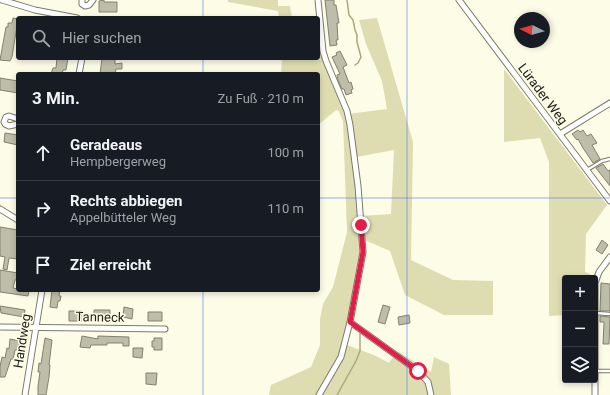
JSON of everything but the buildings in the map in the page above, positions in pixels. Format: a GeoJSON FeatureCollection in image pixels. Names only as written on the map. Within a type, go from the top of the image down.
{"type":"FeatureCollection","features":[{"type":"Feature","properties":{"kind":"street"},"geometry":{"type":"LineString","coordinates":[[2,0],[35,10],[66,16]]}},
{"type":"Feature","properties":{"kind":"street"},"geometry":{"type":"LineString","coordinates":[[82,0],[82,4],[85,6],[89,5],[93,0]]}},
{"type":"Feature","properties":{"kind":"street"},"geometry":{"type":"LineString","coordinates":[[318,0],[320,16]]}},
{"type":"Feature","properties":{"kind":"street","name":"Lürader Weg"},"geometry":{"type":"LineString","coordinates":[[459,0],[610,202]]}},
{"type":"Feature","properties":{"kind":"street"},"geometry":{"type":"LineString","coordinates":[[319,395],[341,357],[350,322],[363,252],[354,147],[348,114],[323,51],[320,20]]}},
{"type":"Feature","properties":{"kind":"street"},"geometry":{"type":"LineString","coordinates":[[79,72],[82,60]]}},
{"type":"Feature","properties":{"kind":"street"},"geometry":{"type":"LineString","coordinates":[[560,134],[610,103]]}},
{"type":"Feature","properties":{"kind":"street"},"geometry":{"type":"LineString","coordinates":[[16,118],[9,116],[6,117],[4,122],[9,126],[16,124]]}},
{"type":"Feature","properties":{"kind":"street"},"geometry":{"type":"LineString","coordinates":[[0,209],[16,219]]}},
{"type":"Feature","properties":{"kind":"street"},"geometry":{"type":"LineString","coordinates":[[595,311],[596,280],[599,272],[610,257]]}},
{"type":"Feature","properties":{"kind":"street","name":"Handweg"},"geometry":{"type":"LineString","coordinates":[[25,395],[42,292]]}},
{"type":"Feature","properties":{"kind":"street"},"geometry":{"type":"LineString","coordinates":[[350,322],[418,371],[428,382],[431,395]]}},
{"type":"Feature","properties":{"kind":"street","name":"Tanneck"},"geometry":{"type":"LineString","coordinates":[[0,327],[165,329]]}},
{"type":"Feature","properties":{"kind":"street"},"geometry":{"type":"LineString","coordinates":[[595,383],[595,395]]}},
{"type":"Feature","properties":{"kind":"lane"},"geometry":{"type":"LineString","coordinates":[[587,171],[602,161],[610,159]]}},
{"type":"Feature","properties":{"kind":"lane"},"geometry":{"type":"LineString","coordinates":[[598,313],[609,314]]}},
{"type":"Feature","properties":{"kind":"lane"},"geometry":{"type":"LineString","coordinates":[[598,371],[610,371]]}},
{"type":"Feature","properties":{"kind":"green space"},"geometry":{"type":"Polygon","coordinates":[[[228,0],[278,0],[278,6],[290,6],[292,16],[279,16],[278,11],[228,2],[228,0]]]}},
{"type":"Feature","properties":{"kind":"green space"},"geometry":{"type":"Polygon","coordinates":[[[377,18],[413,142],[411,260],[453,280],[493,281],[493,315],[444,315],[405,295],[390,251],[362,240],[363,252],[344,344],[374,355],[389,363],[395,354],[397,355],[399,352],[431,372],[434,357],[449,364],[451,395],[269,395],[271,385],[311,367],[320,345],[320,319],[323,304],[333,287],[347,232],[343,121],[338,110],[320,123],[320,72],[281,72],[282,60],[320,60],[320,52],[323,51],[348,114],[387,109],[382,81],[366,44],[359,20],[377,18]],[[394,150],[356,157],[361,216],[391,214],[394,150]]]}},
{"type":"Feature","properties":{"kind":"green space"},"geometry":{"type":"Polygon","coordinates":[[[504,69],[607,205],[586,234],[585,272],[590,275],[562,275],[562,315],[549,316],[549,162],[540,138],[504,142],[504,69]]]}},
{"type":"Feature","properties":{"kind":"waterway"},"geometry":{"type":"LineString","coordinates":[[347,0],[349,15],[353,20],[361,57],[355,65]]}},
{"type":"Feature","properties":{"kind":"waterway"},"geometry":{"type":"LineString","coordinates":[[337,395],[360,351],[360,334]]}},
{"type":"Feature","properties":{"kind":"route"},"geometry":{"type":"LineString","coordinates":[[361,225],[363,252],[350,322],[418,371]]}}]}
